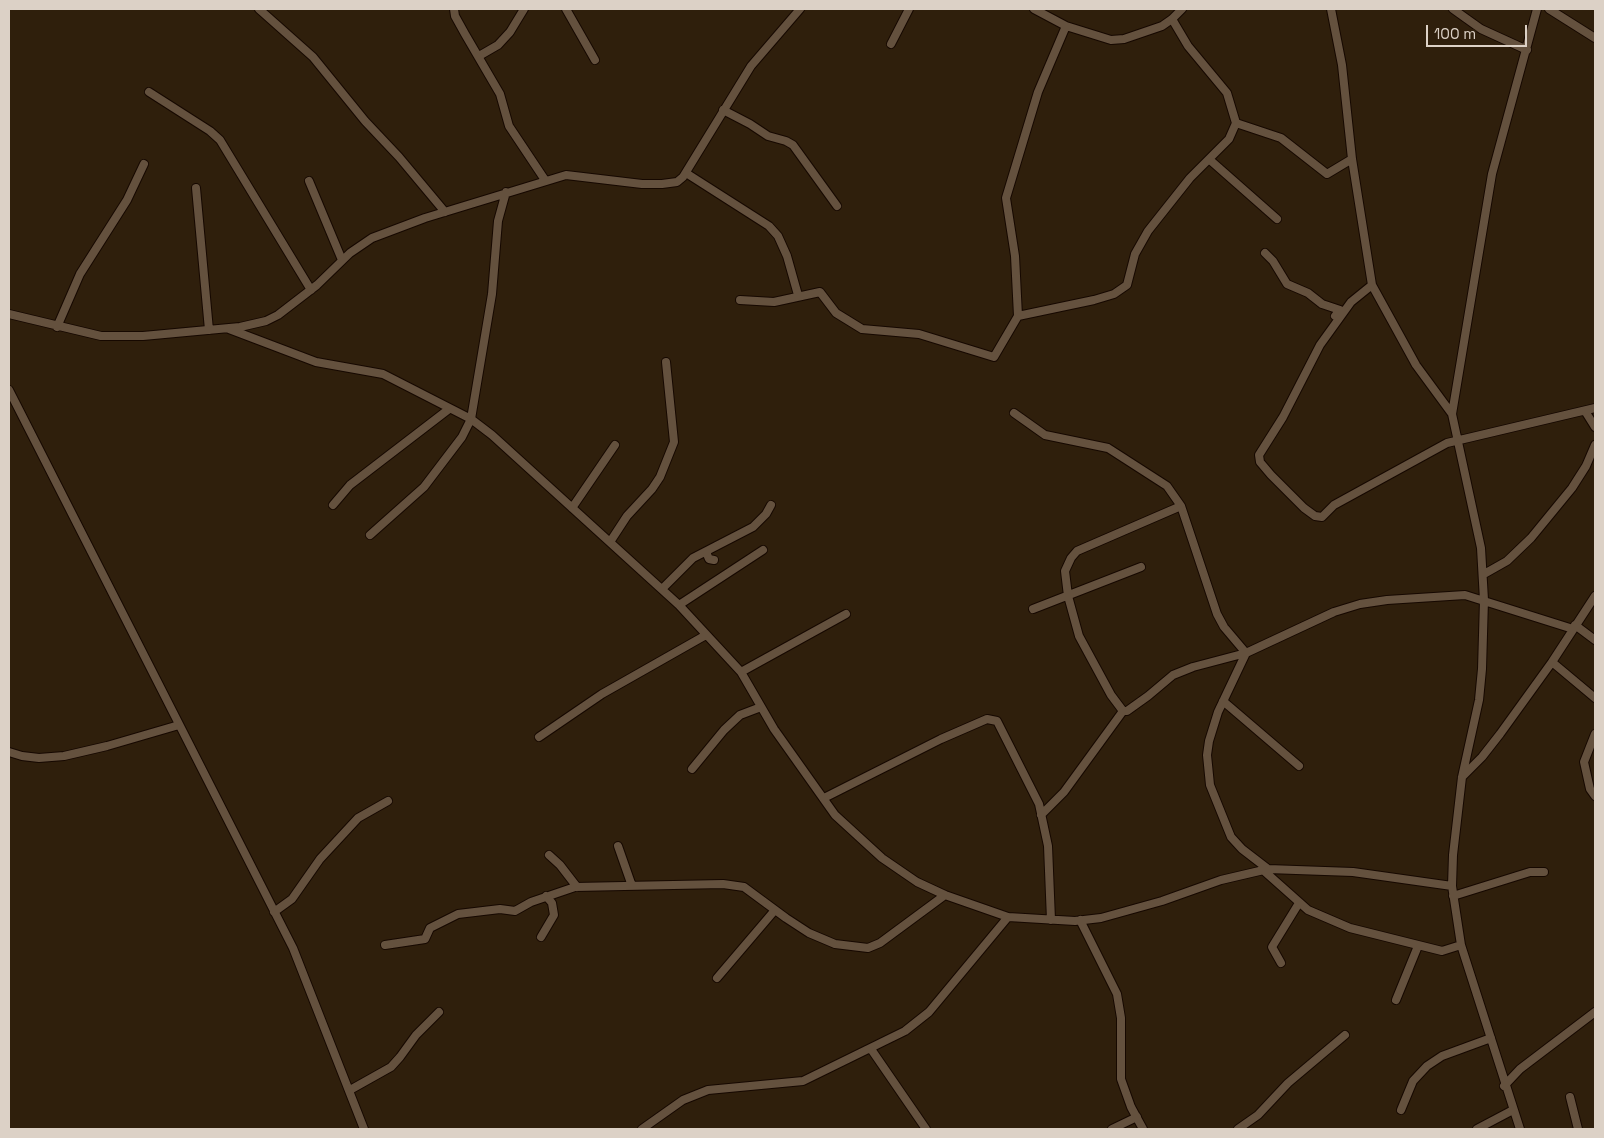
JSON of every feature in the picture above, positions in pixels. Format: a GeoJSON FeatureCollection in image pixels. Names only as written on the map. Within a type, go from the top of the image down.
{"type":"FeatureCollection","features":[{"type":"Feature","properties":{"kind":"street"},"geometry":{"type":"LineString","coordinates":[[259,9],[313,57],[365,121],[399,157],[445,212]]}},
{"type":"Feature","properties":{"kind":"street"},"geometry":{"type":"LineString","coordinates":[[454,9],[455,16],[500,94],[509,126],[546,180]]}},
{"type":"Feature","properties":{"kind":"street"},"geometry":{"type":"LineString","coordinates":[[479,56],[498,44],[510,32],[524,9]]}},
{"type":"Feature","properties":{"kind":"street"},"geometry":{"type":"LineString","coordinates":[[566,9],[595,60]]}},
{"type":"Feature","properties":{"kind":"street"},"geometry":{"type":"LineString","coordinates":[[9,314],[57,327],[101,336],[122,338],[229,328],[266,321],[278,315],[311,290],[342,260],[372,238],[445,212],[566,175],[662,184],[677,182],[686,172],[751,66],[800,9]]}},
{"type":"Feature","properties":{"kind":"street"},"geometry":{"type":"LineString","coordinates":[[891,44],[909,9]]}},
{"type":"Feature","properties":{"kind":"street"},"geometry":{"type":"LineString","coordinates":[[1034,9],[1066,26],[1098,37],[1118,39],[1143,33],[1172,19],[1182,9]]}},
{"type":"Feature","properties":{"kind":"street"},"geometry":{"type":"LineString","coordinates":[[1331,9],[1342,65],[1352,159],[1372,285],[1416,366],[1452,414]]}},
{"type":"Feature","properties":{"kind":"street"},"geometry":{"type":"LineString","coordinates":[[1453,9],[1481,29],[1527,50]]}},
{"type":"Feature","properties":{"kind":"street"},"geometry":{"type":"LineString","coordinates":[[1520,1129],[1504,1086],[1491,1038],[1461,945],[1452,886],[1452,855],[1462,777],[1479,700],[1482,668],[1484,574],[1474,508],[1452,414],[1489,190],[1537,9]]}},
{"type":"Feature","properties":{"kind":"street"},"geometry":{"type":"LineString","coordinates":[[1549,9],[1595,38]]}},
{"type":"Feature","properties":{"kind":"street"},"geometry":{"type":"LineString","coordinates":[[1018,316],[1094,300],[1114,294],[1127,285],[1135,254],[1142,240],[1190,178],[1229,139],[1236,123],[1227,93],[1188,46],[1172,19]]}},
{"type":"Feature","properties":{"kind":"street"},"geometry":{"type":"LineString","coordinates":[[740,300],[774,302],[798,295],[820,292],[836,313],[862,329],[919,334],[989,357],[995,356],[1018,316],[1015,256],[1006,198],[1038,92],[1066,26]]}},
{"type":"Feature","properties":{"kind":"street"},"geometry":{"type":"LineString","coordinates":[[149,92],[210,131],[220,140],[311,290]]}},
{"type":"Feature","properties":{"kind":"street"},"geometry":{"type":"LineString","coordinates":[[723,110],[768,136],[793,145],[837,206]]}},
{"type":"Feature","properties":{"kind":"street"},"geometry":{"type":"LineString","coordinates":[[1236,123],[1281,138],[1327,174],[1352,159]]}},
{"type":"Feature","properties":{"kind":"street"},"geometry":{"type":"LineString","coordinates":[[1210,160],[1278,219]]}},
{"type":"Feature","properties":{"kind":"street"},"geometry":{"type":"LineString","coordinates":[[57,327],[80,274],[127,200],[144,164]]}},
{"type":"Feature","properties":{"kind":"street"},"geometry":{"type":"LineString","coordinates":[[686,172],[769,226],[778,236],[787,256],[798,295]]}},
{"type":"Feature","properties":{"kind":"street"},"geometry":{"type":"LineString","coordinates":[[308,181],[342,260]]}},
{"type":"Feature","properties":{"kind":"street"},"geometry":{"type":"LineString","coordinates":[[196,188],[209,330]]}},
{"type":"Feature","properties":{"kind":"street"},"geometry":{"type":"LineString","coordinates":[[370,535],[424,487],[462,437],[471,419],[492,294],[498,221],[506,192]]}},
{"type":"Feature","properties":{"kind":"street"},"geometry":{"type":"LineString","coordinates":[[1265,253],[1287,284],[1308,293],[1322,304],[1340,310],[1329,325],[1333,327]]}},
{"type":"Feature","properties":{"kind":"street"},"geometry":{"type":"LineString","coordinates":[[1372,285],[1351,302],[1309,362],[1283,417],[1259,454],[1260,462],[1270,475],[1304,508],[1322,517],[1334,505],[1458,440],[1499,432],[1595,408]]}},
{"type":"Feature","properties":{"kind":"street"},"geometry":{"type":"LineString","coordinates":[[229,328],[316,362],[383,374],[471,419],[679,605],[740,672],[774,729],[835,815],[882,858],[916,882],[945,895],[1008,917],[1051,920],[1101,918],[1153,904],[1221,880],[1265,869],[1352,872],[1452,886]]}},
{"type":"Feature","properties":{"kind":"street"},"geometry":{"type":"LineString","coordinates":[[610,542],[627,516],[660,477],[674,442],[666,362]]}},
{"type":"Feature","properties":{"kind":"street"},"geometry":{"type":"LineString","coordinates":[[9,390],[293,948],[364,1129]]}},
{"type":"Feature","properties":{"kind":"street"},"geometry":{"type":"LineString","coordinates":[[333,505],[350,485],[449,409]]}},
{"type":"Feature","properties":{"kind":"street"},"geometry":{"type":"LineString","coordinates":[[1585,410],[1595,427]]}},
{"type":"Feature","properties":{"kind":"street"},"geometry":{"type":"LineString","coordinates":[[1014,412],[1045,435],[1108,448],[1167,486],[1181,506],[1216,614],[1246,654]]}},
{"type":"Feature","properties":{"kind":"street"},"geometry":{"type":"LineString","coordinates":[[572,508],[615,445]]}},
{"type":"Feature","properties":{"kind":"street"},"geometry":{"type":"LineString","coordinates":[[1484,574],[1507,561],[1531,538],[1572,488],[1586,466],[1595,445]]}},
{"type":"Feature","properties":{"kind":"street"},"geometry":{"type":"LineString","coordinates":[[662,589],[693,558],[753,527],[766,514],[771,505]]}},
{"type":"Feature","properties":{"kind":"street"},"geometry":{"type":"LineString","coordinates":[[1123,711],[1111,695],[1079,636],[1068,596],[1065,571],[1071,558],[1077,551],[1181,506]]}},
{"type":"Feature","properties":{"kind":"street"},"geometry":{"type":"LineString","coordinates":[[679,605],[763,550]]}},
{"type":"Feature","properties":{"kind":"street"},"geometry":{"type":"LineString","coordinates":[[706,552],[710,559],[714,560]]}},
{"type":"Feature","properties":{"kind":"street"},"geometry":{"type":"LineString","coordinates":[[1033,609],[1141,567]]}},
{"type":"Feature","properties":{"kind":"street"},"geometry":{"type":"LineString","coordinates":[[1041,815],[1064,792],[1123,711],[1127,711],[1180,671],[1246,654],[1334,612],[1360,604],[1442,595],[1465,595],[1574,627],[1595,640]]}},
{"type":"Feature","properties":{"kind":"street"},"geometry":{"type":"LineString","coordinates":[[1462,777],[1482,758],[1552,662],[1595,596]]}},
{"type":"Feature","properties":{"kind":"street"},"geometry":{"type":"LineString","coordinates":[[740,672],[846,614]]}},
{"type":"Feature","properties":{"kind":"street"},"geometry":{"type":"LineString","coordinates":[[539,737],[602,694],[706,635]]}},
{"type":"Feature","properties":{"kind":"street"},"geometry":{"type":"LineString","coordinates":[[1246,654],[1218,712],[1206,754],[1210,786],[1231,837],[1242,850],[1308,910],[1350,928],[1418,946],[1442,951],[1461,945]]}},
{"type":"Feature","properties":{"kind":"street"},"geometry":{"type":"LineString","coordinates":[[1552,662],[1595,698]]}},
{"type":"Feature","properties":{"kind":"street"},"geometry":{"type":"LineString","coordinates":[[1223,701],[1299,766]]}},
{"type":"Feature","properties":{"kind":"street"},"geometry":{"type":"LineString","coordinates":[[692,769],[724,730],[740,715],[761,707]]}},
{"type":"Feature","properties":{"kind":"street"},"geometry":{"type":"LineString","coordinates":[[824,798],[941,739],[987,719],[992,719],[1001,725],[1038,804],[1048,846],[1051,920]]}},
{"type":"Feature","properties":{"kind":"street"},"geometry":{"type":"LineString","coordinates":[[9,752],[39,758],[64,756],[107,746],[179,725]]}},
{"type":"Feature","properties":{"kind":"street"},"geometry":{"type":"LineString","coordinates":[[1595,734],[1584,762],[1590,789],[1595,796]]}},
{"type":"Feature","properties":{"kind":"street"},"geometry":{"type":"LineString","coordinates":[[274,912],[292,899],[320,859],[358,818],[388,801]]}},
{"type":"Feature","properties":{"kind":"street"},"geometry":{"type":"LineString","coordinates":[[618,846],[632,886]]}},
{"type":"Feature","properties":{"kind":"street"},"geometry":{"type":"LineString","coordinates":[[549,855],[578,887]]}},
{"type":"Feature","properties":{"kind":"street"},"geometry":{"type":"LineString","coordinates":[[1454,896],[1530,872],[1544,872]]}},
{"type":"Feature","properties":{"kind":"street"},"geometry":{"type":"LineString","coordinates":[[385,945],[425,939],[430,928],[458,914],[500,909],[515,911],[546,896],[578,887],[738,885],[750,890],[809,933],[835,944],[868,948],[880,944],[945,895]]}},
{"type":"Feature","properties":{"kind":"street"},"geometry":{"type":"LineString","coordinates":[[541,937],[554,915],[552,903],[546,896]]}},
{"type":"Feature","properties":{"kind":"street"},"geometry":{"type":"LineString","coordinates":[[1281,963],[1272,947],[1299,903]]}},
{"type":"Feature","properties":{"kind":"street"},"geometry":{"type":"LineString","coordinates":[[717,978],[775,910]]}},
{"type":"Feature","properties":{"kind":"street"},"geometry":{"type":"LineString","coordinates":[[642,1129],[683,1100],[708,1090],[804,1081],[905,1030],[929,1012],[1008,917]]}},
{"type":"Feature","properties":{"kind":"street"},"geometry":{"type":"LineString","coordinates":[[1080,920],[1118,1000],[1121,1018],[1121,1079],[1143,1129]]}},
{"type":"Feature","properties":{"kind":"street"},"geometry":{"type":"LineString","coordinates":[[1396,1000],[1418,946]]}},
{"type":"Feature","properties":{"kind":"street"},"geometry":{"type":"LineString","coordinates":[[350,1090],[391,1067],[416,1035],[439,1012]]}},
{"type":"Feature","properties":{"kind":"street"},"geometry":{"type":"LineString","coordinates":[[1504,1086],[1520,1069],[1595,1012]]}},
{"type":"Feature","properties":{"kind":"street"},"geometry":{"type":"LineString","coordinates":[[1238,1129],[1258,1115],[1288,1083],[1345,1035]]}},
{"type":"Feature","properties":{"kind":"street"},"geometry":{"type":"LineString","coordinates":[[1401,1110],[1413,1081],[1427,1066],[1442,1056],[1491,1038]]}},
{"type":"Feature","properties":{"kind":"street"},"geometry":{"type":"LineString","coordinates":[[870,1049],[925,1129]]}},
{"type":"Feature","properties":{"kind":"street"},"geometry":{"type":"LineString","coordinates":[[1570,1097],[1578,1129]]}},
{"type":"Feature","properties":{"kind":"street"},"geometry":{"type":"LineString","coordinates":[[1476,1129],[1513,1110]]}},
{"type":"Feature","properties":{"kind":"street"},"geometry":{"type":"LineString","coordinates":[[1112,1129],[1137,1117]]}}]}
